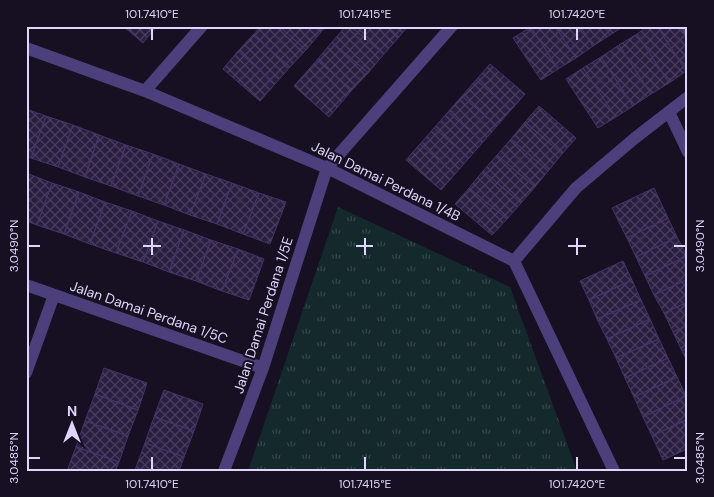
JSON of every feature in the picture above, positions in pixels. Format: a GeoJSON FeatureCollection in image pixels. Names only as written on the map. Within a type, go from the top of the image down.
{"type":"FeatureCollection","features":[{"type":"Feature","properties":{"kind":"street"},"geometry":{"type":"LineString","coordinates":[[145,91],[202,26]]}},
{"type":"Feature","properties":{"kind":"street"},"geometry":{"type":"LineString","coordinates":[[327,168],[452,26]]}},
{"type":"Feature","properties":{"kind":"street","name":"Jalan Damai Perdana 1/4B"},"geometry":{"type":"LineString","coordinates":[[26,48],[145,91],[327,168],[514,261]]}},
{"type":"Feature","properties":{"kind":"street"},"geometry":{"type":"LineString","coordinates":[[614,471],[514,261],[576,188],[688,97]]}},
{"type":"Feature","properties":{"kind":"street"},"geometry":{"type":"LineString","coordinates":[[669,112],[688,152]]}},
{"type":"Feature","properties":{"kind":"street","name":"Jalan Damai Perdana 1/5E"},"geometry":{"type":"LineString","coordinates":[[224,471],[263,368],[327,168]]}},
{"type":"Feature","properties":{"kind":"street","name":"Jalan Damai Perdana 1/5C"},"geometry":{"type":"LineString","coordinates":[[26,285],[263,368]]}},
{"type":"Feature","properties":{"kind":"street"},"geometry":{"type":"LineString","coordinates":[[26,373],[54,295]]}},
{"type":"Feature","properties":{"kind":"lane"},"geometry":{"type":"LineString","coordinates":[[684,26],[688,31]]}},
{"type":"Feature","properties":{"kind":"green space"},"geometry":{"type":"Polygon","coordinates":[[[338,207],[510,287],[577,471],[248,471],[338,207]]]}},
{"type":"Feature","properties":{"kind":"building"},"geometry":{"type":"Polygon","coordinates":[[[123,26],[157,26],[143,43],[123,26]]]}},
{"type":"Feature","properties":{"kind":"building"},"geometry":{"type":"Polygon","coordinates":[[[261,26],[279,26],[306,50],[290,67],[253,35],[261,26]]]}},
{"type":"Feature","properties":{"kind":"building"},"geometry":{"type":"Polygon","coordinates":[[[279,26],[314,26],[321,32],[306,50],[279,26]]]}},
{"type":"Feature","properties":{"kind":"building"},"geometry":{"type":"Polygon","coordinates":[[[314,26],[326,26],[321,32],[314,26]]]}},
{"type":"Feature","properties":{"kind":"building"},"geometry":{"type":"Polygon","coordinates":[[[346,26],[350,26],[384,54],[368,73],[332,42],[346,26]]]}},
{"type":"Feature","properties":{"kind":"building"},"geometry":{"type":"Polygon","coordinates":[[[350,26],[387,26],[399,37],[384,54],[350,26]]]}},
{"type":"Feature","properties":{"kind":"building"},"geometry":{"type":"Polygon","coordinates":[[[387,26],[408,26],[399,37],[387,26]]]}},
{"type":"Feature","properties":{"kind":"building"},"geometry":{"type":"Polygon","coordinates":[[[555,26],[580,26],[593,46],[576,58],[555,26]]]}},
{"type":"Feature","properties":{"kind":"building"},"geometry":{"type":"Polygon","coordinates":[[[555,26],[576,58],[558,69],[531,27],[555,26]]]}},
{"type":"Feature","properties":{"kind":"building"},"geometry":{"type":"Polygon","coordinates":[[[580,26],[604,26],[610,35],[593,46],[580,26]]]}},
{"type":"Feature","properties":{"kind":"building"},"geometry":{"type":"Polygon","coordinates":[[[604,26],[624,26],[610,35],[604,26]]]}},
{"type":"Feature","properties":{"kind":"building"},"geometry":{"type":"Polygon","coordinates":[[[648,26],[657,26],[686,71],[669,83],[637,34],[648,26]]]}},
{"type":"Feature","properties":{"kind":"building"},"geometry":{"type":"Polygon","coordinates":[[[657,26],[682,26],[688,35],[688,70],[686,71],[657,26]]]}},
{"type":"Feature","properties":{"kind":"building"},"geometry":{"type":"Polygon","coordinates":[[[531,27],[558,69],[541,80],[513,38],[531,27]]]}},
{"type":"Feature","properties":{"kind":"building"},"geometry":{"type":"Polygon","coordinates":[[[637,34],[669,83],[651,94],[619,45],[637,34]]]}},
{"type":"Feature","properties":{"kind":"building"},"geometry":{"type":"Polygon","coordinates":[[[253,35],[290,67],[275,84],[238,51],[253,35]]]}},
{"type":"Feature","properties":{"kind":"building"},"geometry":{"type":"Polygon","coordinates":[[[332,42],[368,73],[352,90],[317,60],[332,42]]]}},
{"type":"Feature","properties":{"kind":"building"},"geometry":{"type":"Polygon","coordinates":[[[619,45],[651,94],[633,106],[601,57],[619,45]]]}},
{"type":"Feature","properties":{"kind":"building"},"geometry":{"type":"Polygon","coordinates":[[[238,51],[275,84],[260,101],[223,69],[238,51]]]}},
{"type":"Feature","properties":{"kind":"building"},"geometry":{"type":"Polygon","coordinates":[[[601,57],[633,106],[616,117],[583,68],[601,57]]]}},
{"type":"Feature","properties":{"kind":"building"},"geometry":{"type":"Polygon","coordinates":[[[317,60],[352,90],[329,117],[294,86],[317,60]]]}},
{"type":"Feature","properties":{"kind":"building"},"geometry":{"type":"Polygon","coordinates":[[[490,64],[525,94],[511,110],[476,80],[490,64]]]}},
{"type":"Feature","properties":{"kind":"building"},"geometry":{"type":"Polygon","coordinates":[[[583,68],[616,117],[598,128],[566,79],[583,68]]]}},
{"type":"Feature","properties":{"kind":"building"},"geometry":{"type":"Polygon","coordinates":[[[476,80],[511,110],[497,126],[462,96],[476,80]]]}},
{"type":"Feature","properties":{"kind":"building"},"geometry":{"type":"Polygon","coordinates":[[[462,96],[497,126],[483,142],[448,112],[462,96]]]}},
{"type":"Feature","properties":{"kind":"building"},"geometry":{"type":"Polygon","coordinates":[[[539,106],[576,138],[562,154],[525,122],[539,106]]]}},
{"type":"Feature","properties":{"kind":"building"},"geometry":{"type":"Polygon","coordinates":[[[26,109],[46,116],[31,158],[26,156],[26,109]]]}},
{"type":"Feature","properties":{"kind":"building"},"geometry":{"type":"Polygon","coordinates":[[[448,112],[483,142],[469,158],[434,128],[448,112]]]}},
{"type":"Feature","properties":{"kind":"building"},"geometry":{"type":"Polygon","coordinates":[[[46,116],[73,125],[58,167],[31,158],[46,116]]]}},
{"type":"Feature","properties":{"kind":"building"},"geometry":{"type":"Polygon","coordinates":[[[525,122],[562,154],[548,171],[511,139],[525,122]]]}},
{"type":"Feature","properties":{"kind":"building"},"geometry":{"type":"Polygon","coordinates":[[[73,125],[99,135],[85,177],[58,167],[73,125]]]}},
{"type":"Feature","properties":{"kind":"building"},"geometry":{"type":"Polygon","coordinates":[[[434,128],[469,158],[455,174],[420,144],[434,128]]]}},
{"type":"Feature","properties":{"kind":"building"},"geometry":{"type":"Polygon","coordinates":[[[99,135],[126,145],[111,186],[85,177],[99,135]]]}},
{"type":"Feature","properties":{"kind":"building"},"geometry":{"type":"Polygon","coordinates":[[[511,139],[548,171],[535,187],[497,155],[511,139]]]}},
{"type":"Feature","properties":{"kind":"building"},"geometry":{"type":"Polygon","coordinates":[[[420,144],[455,174],[441,190],[406,160],[420,144]]]}},
{"type":"Feature","properties":{"kind":"building"},"geometry":{"type":"Polygon","coordinates":[[[126,145],[153,154],[138,196],[111,186],[126,145]]]}},
{"type":"Feature","properties":{"kind":"building"},"geometry":{"type":"Polygon","coordinates":[[[153,154],[179,164],[164,205],[138,196],[153,154]]]}},
{"type":"Feature","properties":{"kind":"building"},"geometry":{"type":"Polygon","coordinates":[[[497,155],[535,187],[521,203],[483,171],[497,155]]]}},
{"type":"Feature","properties":{"kind":"building"},"geometry":{"type":"Polygon","coordinates":[[[179,164],[206,174],[190,215],[164,205],[179,164]]]}},
{"type":"Feature","properties":{"kind":"building"},"geometry":{"type":"Polygon","coordinates":[[[483,171],[521,203],[507,219],[469,188],[483,171]]]}},
{"type":"Feature","properties":{"kind":"building"},"geometry":{"type":"Polygon","coordinates":[[[26,173],[52,183],[37,225],[26,221],[26,173]]]}},
{"type":"Feature","properties":{"kind":"building"},"geometry":{"type":"Polygon","coordinates":[[[206,174],[232,183],[217,224],[190,215],[206,174]]]}},
{"type":"Feature","properties":{"kind":"building"},"geometry":{"type":"Polygon","coordinates":[[[52,183],[79,192],[64,234],[37,225],[52,183]]]}},
{"type":"Feature","properties":{"kind":"building"},"geometry":{"type":"Polygon","coordinates":[[[232,183],[259,193],[243,234],[217,224],[232,183]]]}},
{"type":"Feature","properties":{"kind":"building"},"geometry":{"type":"Polygon","coordinates":[[[469,188],[507,219],[492,235],[455,204],[469,188]]]}},
{"type":"Feature","properties":{"kind":"building"},"geometry":{"type":"Polygon","coordinates":[[[654,188],[668,218],[627,238],[612,208],[654,188]]]}},
{"type":"Feature","properties":{"kind":"building"},"geometry":{"type":"Polygon","coordinates":[[[79,192],[105,202],[90,244],[64,234],[79,192]]]}},
{"type":"Feature","properties":{"kind":"building"},"geometry":{"type":"Polygon","coordinates":[[[259,193],[286,202],[270,244],[243,234],[259,193]]]}},
{"type":"Feature","properties":{"kind":"building"},"geometry":{"type":"Polygon","coordinates":[[[105,202],[132,211],[116,253],[90,244],[105,202]]]}},
{"type":"Feature","properties":{"kind":"building"},"geometry":{"type":"Polygon","coordinates":[[[132,211],[158,221],[143,262],[116,253],[132,211]]]}},
{"type":"Feature","properties":{"kind":"building"},"geometry":{"type":"Polygon","coordinates":[[[668,218],[677,237],[636,257],[627,238],[668,218]]]}},
{"type":"Feature","properties":{"kind":"building"},"geometry":{"type":"Polygon","coordinates":[[[158,221],[184,230],[169,272],[143,262],[158,221]]]}},
{"type":"Feature","properties":{"kind":"building"},"geometry":{"type":"Polygon","coordinates":[[[184,230],[211,240],[196,281],[169,272],[184,230]]]}},
{"type":"Feature","properties":{"kind":"building"},"geometry":{"type":"Polygon","coordinates":[[[677,237],[687,256],[645,276],[636,257],[677,237]]]}},
{"type":"Feature","properties":{"kind":"building"},"geometry":{"type":"Polygon","coordinates":[[[211,240],[238,249],[222,291],[196,281],[211,240]]]}},
{"type":"Feature","properties":{"kind":"building"},"geometry":{"type":"Polygon","coordinates":[[[238,249],[264,259],[249,300],[222,291],[238,249]]]}},
{"type":"Feature","properties":{"kind":"building"},"geometry":{"type":"Polygon","coordinates":[[[687,256],[688,279],[654,295],[645,276],[687,256]]]}},
{"type":"Feature","properties":{"kind":"building"},"geometry":{"type":"Polygon","coordinates":[[[623,261],[632,280],[589,300],[580,281],[623,261]]]}},
{"type":"Feature","properties":{"kind":"building"},"geometry":{"type":"Polygon","coordinates":[[[688,279],[688,302],[664,313],[654,295],[688,279]]]}},
{"type":"Feature","properties":{"kind":"building"},"geometry":{"type":"Polygon","coordinates":[[[632,280],[641,300],[597,319],[589,300],[632,280]]]}},
{"type":"Feature","properties":{"kind":"building"},"geometry":{"type":"Polygon","coordinates":[[[641,300],[650,319],[607,339],[597,319],[641,300]]]}},
{"type":"Feature","properties":{"kind":"building"},"geometry":{"type":"Polygon","coordinates":[[[688,302],[688,325],[673,332],[664,313],[688,302]]]}},
{"type":"Feature","properties":{"kind":"building"},"geometry":{"type":"Polygon","coordinates":[[[650,319],[659,339],[616,358],[607,339],[650,319]]]}},
{"type":"Feature","properties":{"kind":"building"},"geometry":{"type":"Polygon","coordinates":[[[688,325],[688,348],[682,351],[673,332],[688,325]]]}},
{"type":"Feature","properties":{"kind":"building"},"geometry":{"type":"Polygon","coordinates":[[[659,339],[668,358],[625,378],[616,358],[659,339]]]}},
{"type":"Feature","properties":{"kind":"building"},"geometry":{"type":"Polygon","coordinates":[[[688,348],[688,363],[682,351],[688,348]]]}},
{"type":"Feature","properties":{"kind":"building"},"geometry":{"type":"Polygon","coordinates":[[[668,358],[677,377],[634,397],[625,378],[668,358]]]}},
{"type":"Feature","properties":{"kind":"building"},"geometry":{"type":"Polygon","coordinates":[[[104,368],[147,383],[138,410],[95,394],[104,368]]]}},
{"type":"Feature","properties":{"kind":"building"},"geometry":{"type":"Polygon","coordinates":[[[677,377],[686,396],[643,417],[634,397],[677,377]]]}},
{"type":"Feature","properties":{"kind":"building"},"geometry":{"type":"Polygon","coordinates":[[[164,390],[203,404],[194,431],[154,417],[164,390]]]}},
{"type":"Feature","properties":{"kind":"building"},"geometry":{"type":"Polygon","coordinates":[[[95,394],[138,410],[128,436],[85,421],[95,394]]]}},
{"type":"Feature","properties":{"kind":"building"},"geometry":{"type":"Polygon","coordinates":[[[686,396],[688,399],[688,419],[652,436],[643,417],[686,396]]]}},
{"type":"Feature","properties":{"kind":"building"},"geometry":{"type":"Polygon","coordinates":[[[154,417],[194,431],[184,457],[145,443],[154,417]]]}},
{"type":"Feature","properties":{"kind":"building"},"geometry":{"type":"Polygon","coordinates":[[[688,419],[688,451],[687,449],[663,460],[652,436],[688,419]]]}},
{"type":"Feature","properties":{"kind":"building"},"geometry":{"type":"Polygon","coordinates":[[[85,421],[128,436],[119,462],[76,447],[85,421]]]}},
{"type":"Feature","properties":{"kind":"building"},"geometry":{"type":"Polygon","coordinates":[[[145,443],[184,457],[179,471],[135,470],[145,443]]]}},
{"type":"Feature","properties":{"kind":"building"},"geometry":{"type":"Polygon","coordinates":[[[76,447],[119,462],[115,471],[67,471],[76,447]]]}}]}
